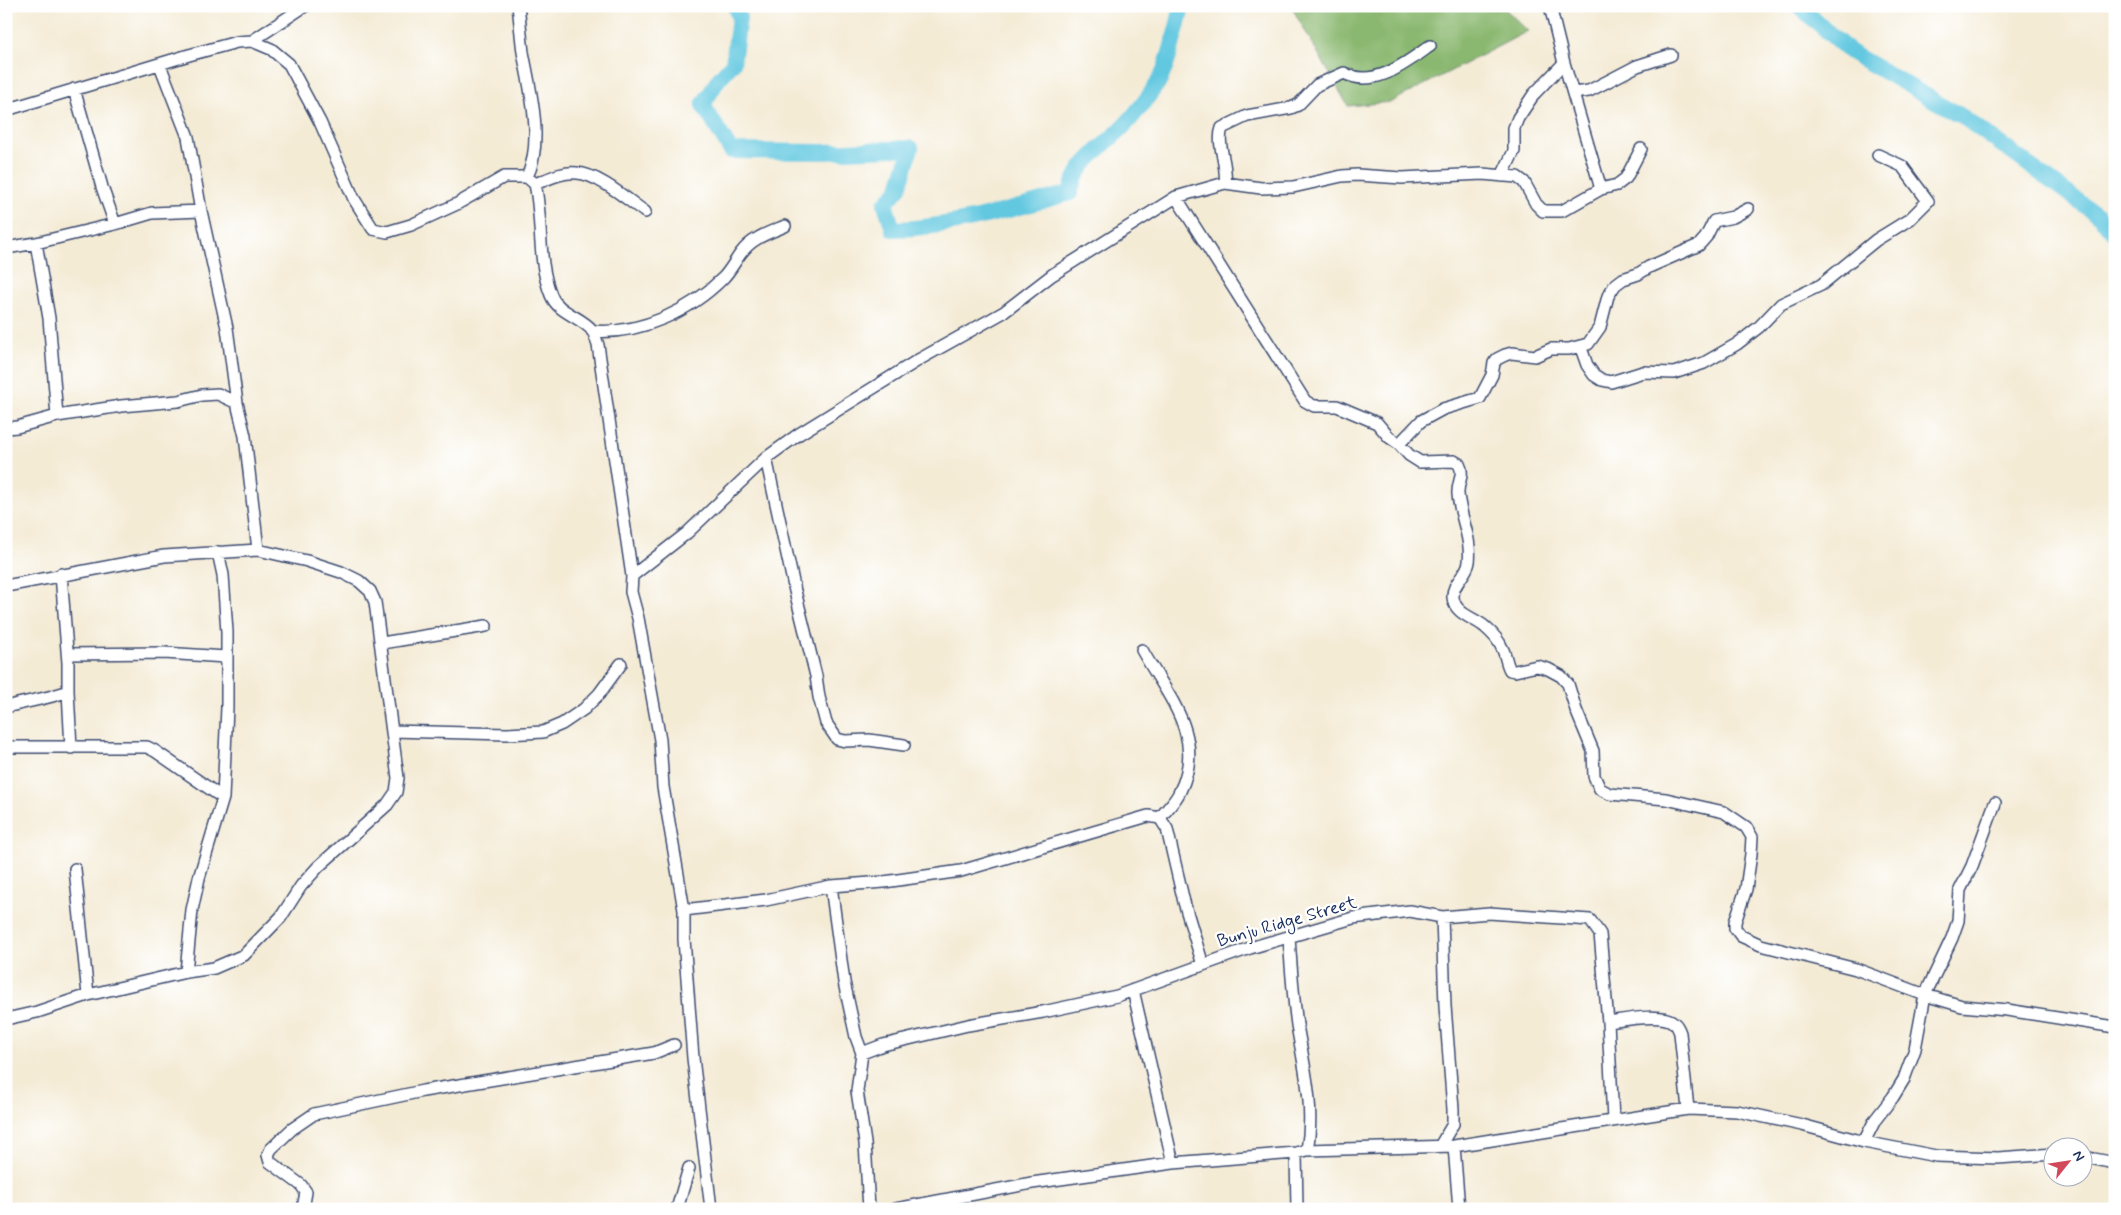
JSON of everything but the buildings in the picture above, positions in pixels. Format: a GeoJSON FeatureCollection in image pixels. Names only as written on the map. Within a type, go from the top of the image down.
{"type":"FeatureCollection","features":[{"type":"Feature","properties":{"kind":"street"},"geometry":{"type":"LineString","coordinates":[[252,41],[305,6]]}},
{"type":"Feature","properties":{"kind":"street"},"geometry":{"type":"LineString","coordinates":[[518,6],[523,52],[530,80],[536,152],[531,181],[551,297],[558,306],[592,331],[598,345],[632,576],[631,592],[638,618],[660,740],[663,787],[684,910],[684,939],[693,1058],[711,1209]]}},
{"type":"Feature","properties":{"kind":"street"},"geometry":{"type":"LineString","coordinates":[[1550,6],[1564,63],[1601,189]]}},
{"type":"Feature","properties":{"kind":"street"},"geometry":{"type":"LineString","coordinates":[[6,110],[237,42],[252,41],[270,49],[288,64],[320,122],[354,199],[373,229],[387,232],[411,225],[457,204],[504,177],[531,181],[576,172],[601,182],[645,212]]}},
{"type":"Feature","properties":{"kind":"street"},"geometry":{"type":"LineString","coordinates":[[1225,183],[1226,176],[1220,136],[1222,128],[1247,116],[1298,105],[1317,85],[1344,73],[1360,79],[1372,78],[1387,73],[1430,46]]}},
{"type":"Feature","properties":{"kind":"street"},"geometry":{"type":"LineString","coordinates":[[1573,93],[1589,91],[1638,66],[1671,55]]}},
{"type":"Feature","properties":{"kind":"street"},"geometry":{"type":"LineString","coordinates":[[1502,176],[1514,151],[1514,128],[1518,118],[1534,94],[1564,63]]}},
{"type":"Feature","properties":{"kind":"street"},"geometry":{"type":"LineString","coordinates":[[160,65],[188,137],[201,211],[227,328],[237,403],[245,436],[258,550]]}},
{"type":"Feature","properties":{"kind":"street"},"geometry":{"type":"LineString","coordinates":[[74,89],[102,187],[116,224]]}},
{"type":"Feature","properties":{"kind":"street"},"geometry":{"type":"LineString","coordinates":[[632,576],[687,533],[766,458],[800,434],[899,372],[1004,312],[1052,275],[1176,196],[1225,183],[1261,188],[1301,186],[1350,175],[1402,178],[1482,174],[1517,177],[1524,182],[1536,204],[1543,211],[1562,211],[1601,189],[1617,185],[1626,178],[1641,149]]}},
{"type":"Feature","properties":{"kind":"street"},"geometry":{"type":"LineString","coordinates":[[1581,348],[1587,365],[1594,375],[1602,380],[1611,382],[1643,372],[1674,373],[1704,363],[1737,344],[1759,327],[1781,304],[1821,285],[1876,240],[1910,219],[1928,201],[1902,166],[1878,155]]}},
{"type":"Feature","properties":{"kind":"street"},"geometry":{"type":"LineString","coordinates":[[1176,196],[1305,401],[1314,406],[1337,406],[1377,423],[1389,437],[1420,462],[1454,461],[1459,464],[1462,474],[1458,492],[1470,550],[1468,565],[1454,590],[1455,605],[1460,612],[1476,619],[1495,637],[1502,647],[1510,670],[1515,671],[1537,666],[1548,669],[1560,676],[1568,684],[1576,710],[1593,751],[1594,776],[1600,789],[1610,794],[1666,799],[1724,812],[1746,827],[1752,837],[1746,890],[1735,928],[1741,936],[1761,945],[1856,969],[1925,995],[1962,1006],[2007,1010],[2115,1027]]}},
{"type":"Feature","properties":{"kind":"street"},"geometry":{"type":"LineString","coordinates":[[1399,444],[1428,417],[1460,403],[1480,398],[1492,375],[1494,363],[1497,359],[1512,353],[1535,356],[1551,349],[1581,348],[1593,338],[1600,327],[1608,296],[1615,285],[1623,279],[1638,274],[1649,267],[1699,245],[1706,237],[1714,221],[1733,217],[1748,209]]}},
{"type":"Feature","properties":{"kind":"street"},"geometry":{"type":"LineString","coordinates":[[6,248],[36,243],[116,224],[152,213],[201,211]]}},
{"type":"Feature","properties":{"kind":"street"},"geometry":{"type":"LineString","coordinates":[[592,331],[607,333],[640,327],[688,306],[724,277],[749,244],[763,235],[786,226]]}},
{"type":"Feature","properties":{"kind":"street"},"geometry":{"type":"LineString","coordinates":[[36,243],[49,318],[57,416]]}},
{"type":"Feature","properties":{"kind":"street"},"geometry":{"type":"LineString","coordinates":[[6,428],[22,426],[57,416],[211,394],[226,396],[237,403]]}},
{"type":"Feature","properties":{"kind":"street"},"geometry":{"type":"LineString","coordinates":[[766,458],[816,676],[818,697],[826,723],[837,739],[845,741],[869,740],[904,745]]}},
{"type":"Feature","properties":{"kind":"street"},"geometry":{"type":"LineString","coordinates":[[6,586],[164,556],[258,550],[307,561],[341,572],[359,581],[370,591],[375,602],[382,643],[398,778],[396,792],[387,805],[367,825],[318,867],[301,886],[281,917],[244,955],[214,968],[186,972],[88,995],[37,1012],[6,1019]]}},
{"type":"Feature","properties":{"kind":"street"},"geometry":{"type":"LineString","coordinates":[[186,972],[192,910],[199,878],[223,798],[226,599],[218,552]]}},
{"type":"Feature","properties":{"kind":"street"},"geometry":{"type":"LineString","coordinates":[[62,574],[68,654],[70,748]]}},
{"type":"Feature","properties":{"kind":"street"},"geometry":{"type":"LineString","coordinates":[[382,643],[486,626]]}},
{"type":"Feature","properties":{"kind":"street"},"geometry":{"type":"LineString","coordinates":[[1142,650],[1186,729],[1188,764],[1182,786],[1160,818]]}},
{"type":"Feature","properties":{"kind":"street"},"geometry":{"type":"LineString","coordinates":[[68,654],[164,653],[226,658]]}},
{"type":"Feature","properties":{"kind":"street"},"geometry":{"type":"LineString","coordinates":[[392,731],[507,734],[542,732],[562,724],[584,710],[622,664]]}},
{"type":"Feature","properties":{"kind":"street"},"geometry":{"type":"LineString","coordinates":[[6,707],[29,700],[56,696],[68,690]]}},
{"type":"Feature","properties":{"kind":"street"},"geometry":{"type":"LineString","coordinates":[[6,747],[147,747],[155,750],[223,798]]}},
{"type":"Feature","properties":{"kind":"street"},"geometry":{"type":"LineString","coordinates":[[1864,1142],[1875,1120],[1904,1079],[1915,1049],[1925,995],[1952,938],[1958,921],[1960,890],[1972,866],[1995,803]]}},
{"type":"Feature","properties":{"kind":"street"},"geometry":{"type":"LineString","coordinates":[[684,910],[766,900],[831,886],[884,882],[961,870],[1148,816],[1160,818],[1167,829],[1184,902],[1203,965]]}},
{"type":"Feature","properties":{"kind":"street"},"geometry":{"type":"LineString","coordinates":[[75,869],[88,995]]}},
{"type":"Feature","properties":{"kind":"street"},"geometry":{"type":"LineString","coordinates":[[831,886],[844,982],[856,1036],[862,1053],[857,1091],[864,1143],[869,1209]]}},
{"type":"Feature","properties":{"kind":"street","name":"Bunju Ridge Street"},"geometry":{"type":"LineString","coordinates":[[862,1053],[883,1045],[968,1025],[1080,1005],[1133,990],[1266,942],[1353,918],[1410,911],[1442,917],[1489,913],[1590,920],[1600,934],[1608,1022],[1613,1120]]}},
{"type":"Feature","properties":{"kind":"street"},"geometry":{"type":"LineString","coordinates":[[1440,1146],[1453,1124],[1454,1109],[1445,1006],[1442,917]]}},
{"type":"Feature","properties":{"kind":"street"},"geometry":{"type":"LineString","coordinates":[[1289,937],[1294,995],[1307,1078],[1311,1119],[1302,1152],[1297,1209]]}},
{"type":"Feature","properties":{"kind":"street"},"geometry":{"type":"LineString","coordinates":[[1133,990],[1173,1163]]}},
{"type":"Feature","properties":{"kind":"street"},"geometry":{"type":"LineString","coordinates":[[1608,1022],[1650,1017],[1666,1019],[1674,1023],[1680,1033],[1688,1109]]}},
{"type":"Feature","properties":{"kind":"street"},"geometry":{"type":"LineString","coordinates":[[303,1209],[306,1192],[301,1185],[270,1162],[268,1155],[270,1149],[292,1129],[314,1114],[423,1091],[654,1053],[674,1045]]}},
{"type":"Feature","properties":{"kind":"street"},"geometry":{"type":"LineString","coordinates":[[896,1209],[1032,1183],[1173,1163],[1302,1152],[1454,1146],[1688,1109],[1737,1111],[1802,1125],[1864,1142],[1936,1156],[1998,1158],[2044,1155]]}},
{"type":"Feature","properties":{"kind":"street"},"geometry":{"type":"LineString","coordinates":[[1454,1146],[1458,1209]]}},
{"type":"Feature","properties":{"kind":"street"},"geometry":{"type":"LineString","coordinates":[[2094,1159],[2115,1164]]}},
{"type":"Feature","properties":{"kind":"street"},"geometry":{"type":"LineString","coordinates":[[677,1209],[689,1168]]}},
{"type":"Feature","properties":{"kind":"green space"},"geometry":{"type":"Polygon","coordinates":[[[1291,6],[1428,6],[1432,8],[1434,6],[1502,6],[1528,31],[1391,102],[1348,106],[1291,6]]]}},
{"type":"Feature","properties":{"kind":"waterway"},"geometry":{"type":"LineString","coordinates":[[735,6],[739,18],[733,63],[718,80],[703,105],[731,151],[824,152],[911,148],[899,188],[885,204],[893,229],[916,228],[961,221],[1070,193],[1073,182],[1085,164],[1129,120],[1158,83],[1175,35],[1182,6]]}},
{"type":"Feature","properties":{"kind":"waterway"},"geometry":{"type":"LineString","coordinates":[[1799,6],[1850,52],[1963,117],[2099,216],[2115,235]]}}]}
